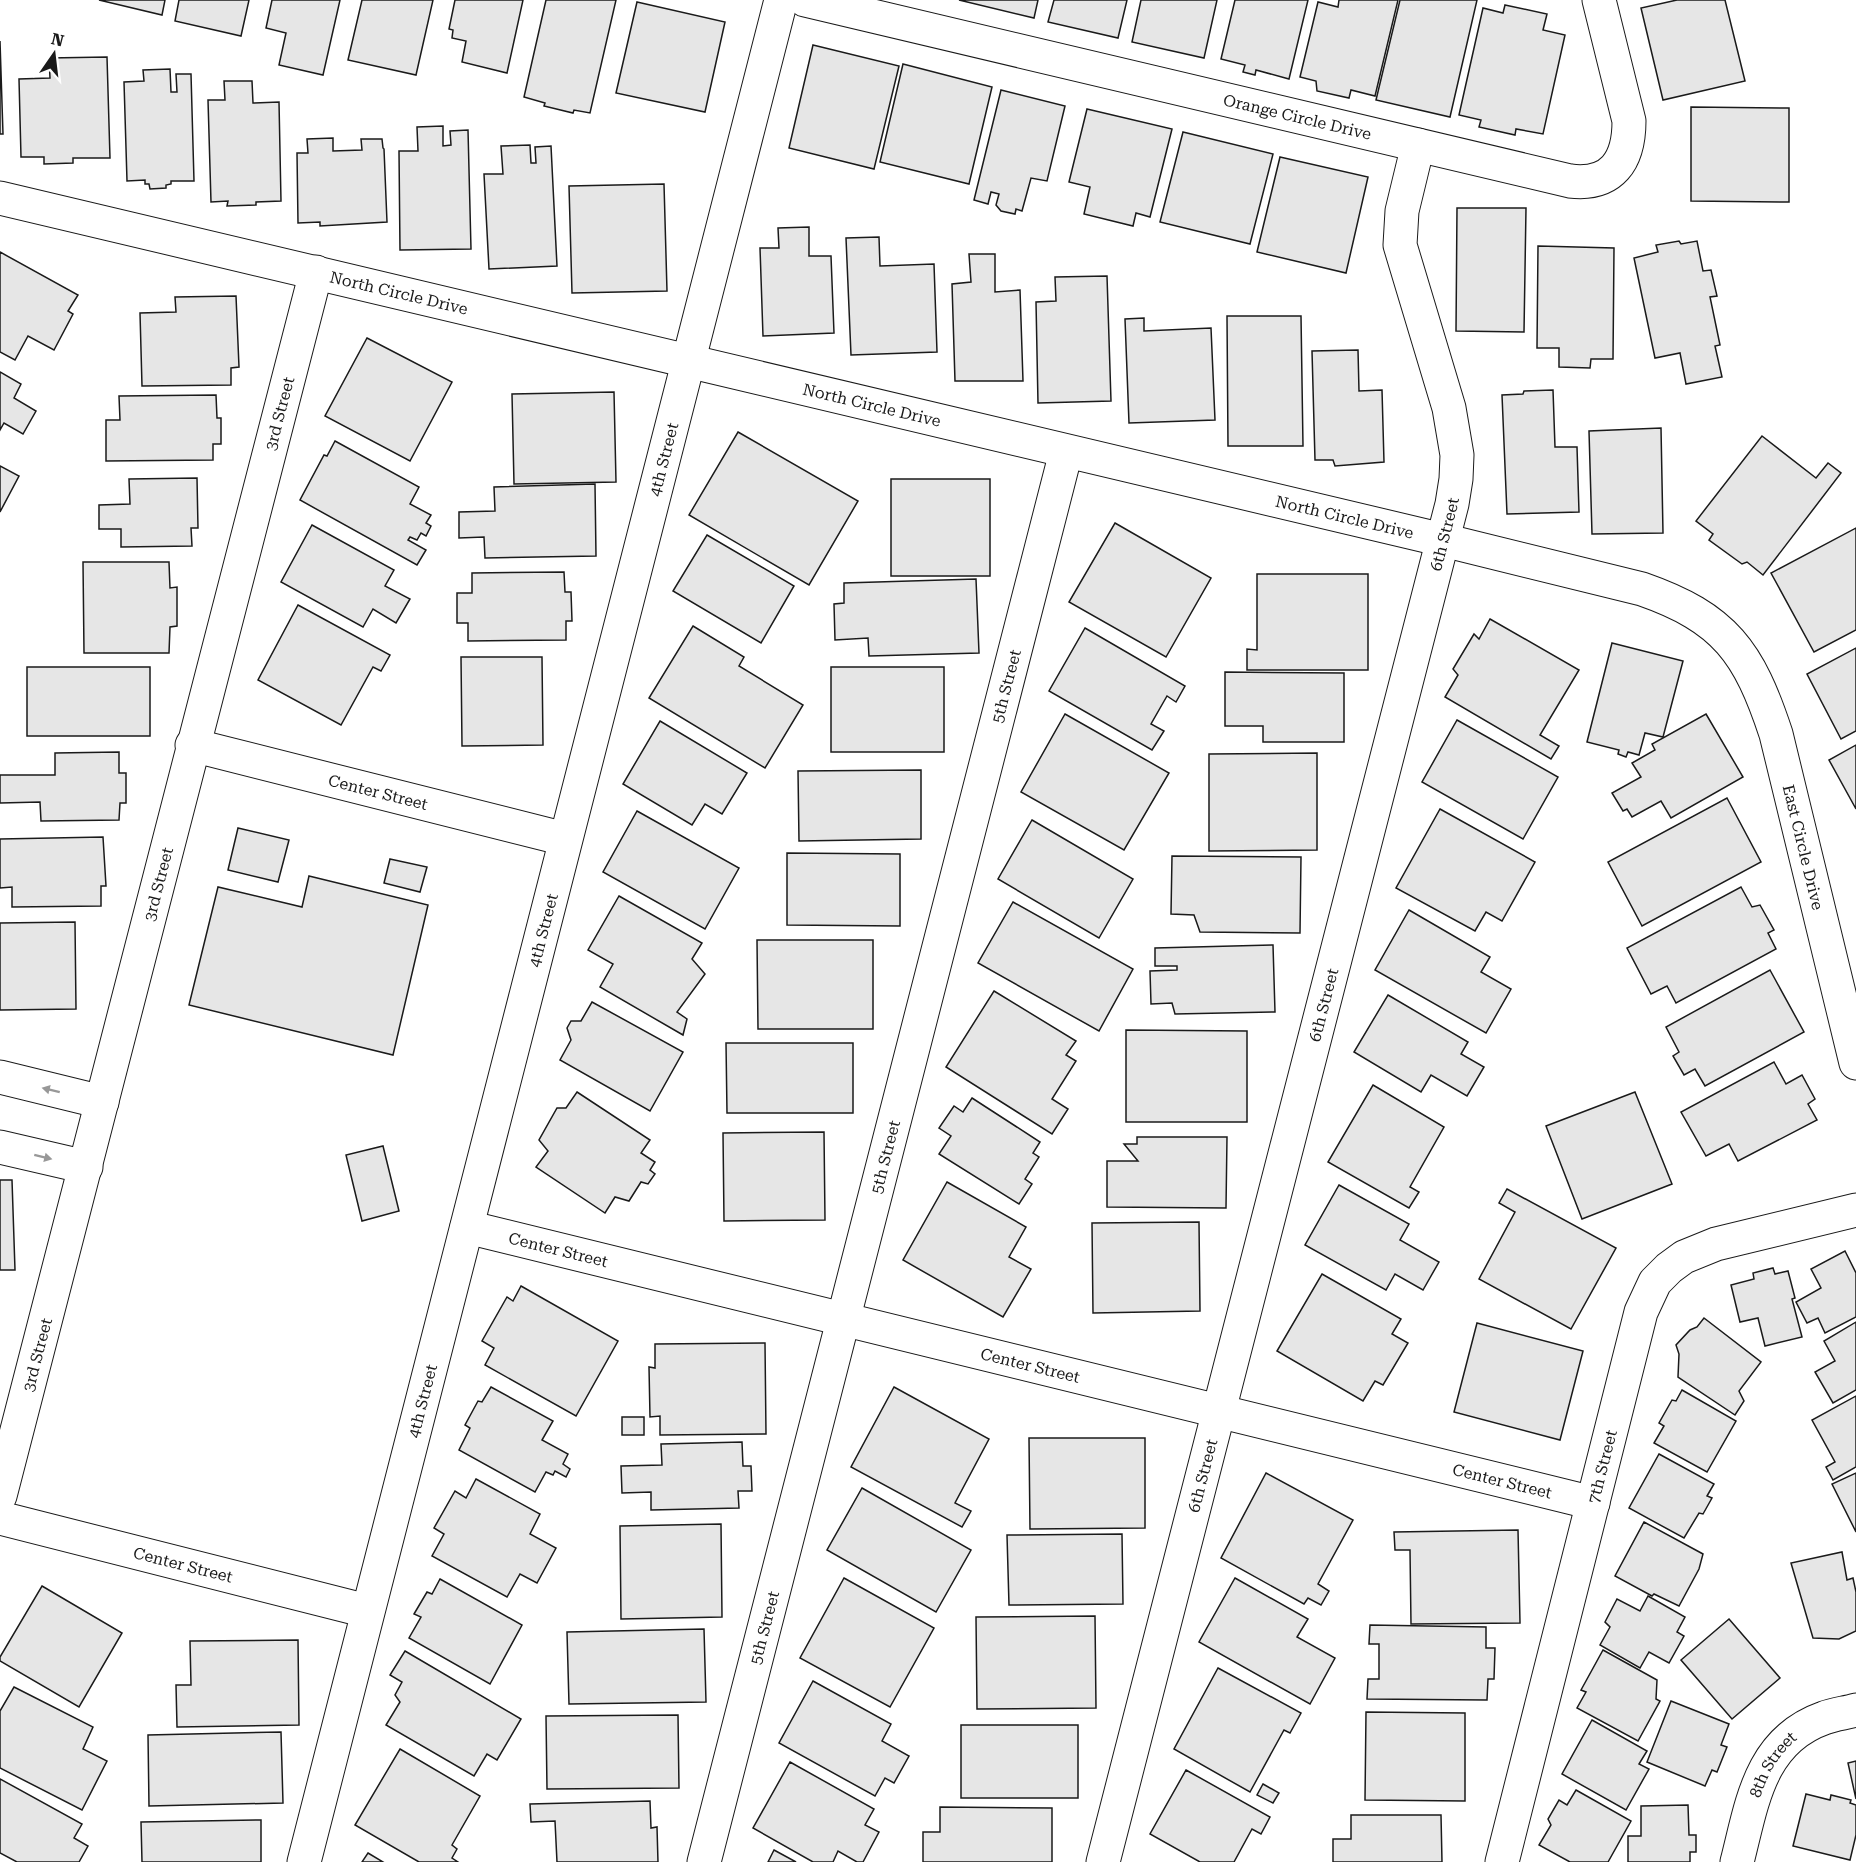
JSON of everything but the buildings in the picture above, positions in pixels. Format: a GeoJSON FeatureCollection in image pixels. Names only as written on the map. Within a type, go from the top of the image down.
{"type":"FeatureCollection","features":[{"type":"Feature","properties":{"kind":"lane","name":"4th Street"},"geometry":{"type":"LineString","coordinates":[[304,1862],[781,0]]}},
{"type":"Feature","properties":{"kind":"lane","name":"Orange Circle Drive"},"geometry":{"type":"LineString","coordinates":[[804,0],[1586,183],[1603,178],[1616,168],[1625,153],[1629,137],[1629,121],[1599,0]]}},
{"type":"Feature","properties":{"kind":"lane","name":"6th Street"},"geometry":{"type":"LineString","coordinates":[[1103,1862],[1443,540],[1456,479],[1457,455],[1449,408],[1400,245],[1402,211],[1418,145]]}},
{"type":"Feature","properties":{"kind":"lane","name":"North Circle Drive"},"geometry":{"type":"LineString","coordinates":[[0,198],[1642,589],[1674,600],[1705,618],[1730,640]]}},
{"type":"Feature","properties":{"kind":"lane","name":"3rd Street"},"geometry":{"type":"LineString","coordinates":[[0,1496],[86,1167],[192,745],[316,272]]}},
{"type":"Feature","properties":{"kind":"lane","name":"5th Street"},"geometry":{"type":"LineString","coordinates":[[704,1862],[1065,452]]}},
{"type":"Feature","properties":{"kind":"lane","name":"East Circle Drive"},"geometry":{"type":"LineString","coordinates":[[1730,640],[1751,669],[1765,700],[1776,734],[1856,1063]]}},
{"type":"Feature","properties":{"kind":"lane","name":"Center Street"},"geometry":{"type":"LineString","coordinates":[[192,745],[565,839]]}},
{"type":"Feature","properties":{"kind":"lane"},"geometry":{"type":"LineString","coordinates":[[0,1077],[102,1102]]}},
{"type":"Feature","properties":{"kind":"lane"},"geometry":{"type":"LineString","coordinates":[[0,1147],[86,1167]]}},
{"type":"Feature","properties":{"kind":"lane","name":"7th Street"},"geometry":{"type":"LineString","coordinates":[[1502,1862],[1641,1312],[1655,1282],[1684,1257],[1716,1244],[1856,1210]]}},
{"type":"Feature","properties":{"kind":"lane","name":"Center Street"},"geometry":{"type":"LineString","coordinates":[[467,1227],[1593,1503]]}},
{"type":"Feature","properties":{"kind":"lane","name":"Center Street"},"geometry":{"type":"LineString","coordinates":[[0,1518],[367,1611]]}},
{"type":"Feature","properties":{"kind":"lane","name":"8th Street"},"geometry":{"type":"LineString","coordinates":[[1737,1862],[1757,1785],[1771,1758],[1781,1746],[1808,1726],[1824,1718],[1856,1710]]}}]}
